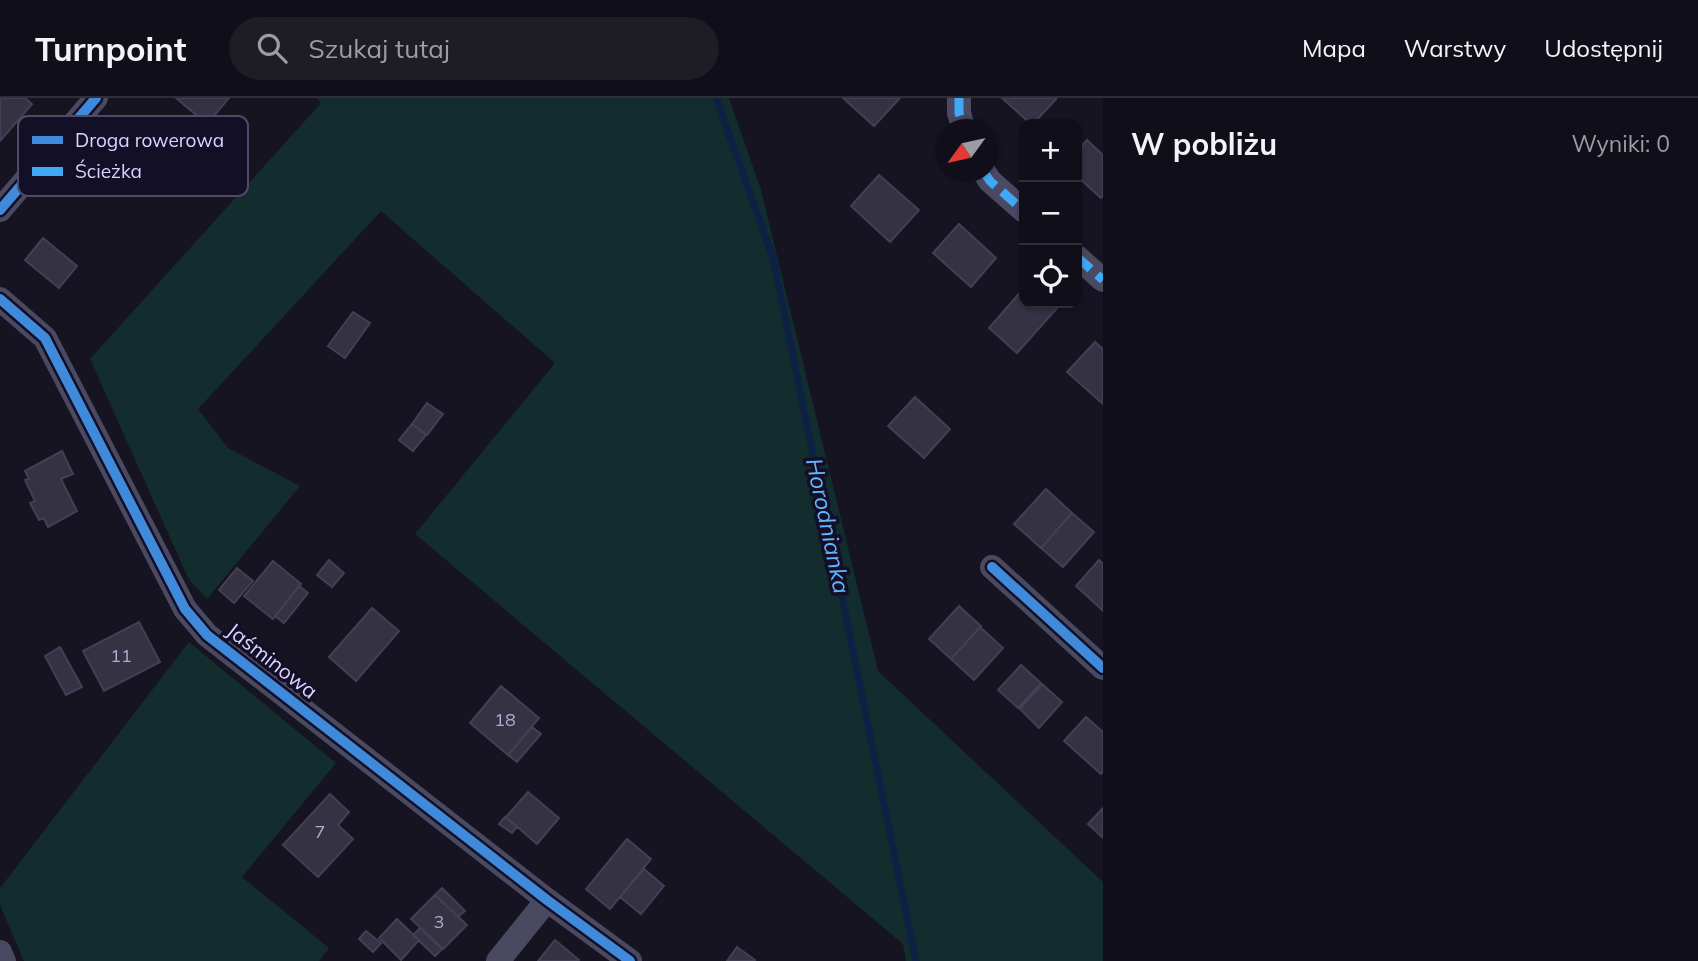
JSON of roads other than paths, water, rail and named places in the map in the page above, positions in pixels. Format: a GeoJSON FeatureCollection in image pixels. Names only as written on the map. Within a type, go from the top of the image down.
{"type":"FeatureCollection","features":[{"type":"Feature","properties":{"kind":"street"},"geometry":{"type":"LineString","coordinates":[[81,116],[96,98]]}},
{"type":"Feature","properties":{"kind":"street"},"geometry":{"type":"LineString","coordinates":[[959,98],[961,119]]}},
{"type":"Feature","properties":{"kind":"street"},"geometry":{"type":"LineString","coordinates":[[991,182],[1019,207]]}},
{"type":"Feature","properties":{"kind":"street"},"geometry":{"type":"LineString","coordinates":[[0,210],[18,189]]}},
{"type":"Feature","properties":{"kind":"street"},"geometry":{"type":"LineString","coordinates":[[1082,261],[1103,280]]}},
{"type":"Feature","properties":{"kind":"street","name":"Jaśminowa"},"geometry":{"type":"LineString","coordinates":[[0,299],[45,338],[186,609],[207,635],[630,961]]}},
{"type":"Feature","properties":{"kind":"street"},"geometry":{"type":"LineString","coordinates":[[992,567],[1103,667]]}},
{"type":"Feature","properties":{"kind":"street"},"geometry":{"type":"LineString","coordinates":[[498,961],[548,900]]}},
{"type":"Feature","properties":{"kind":"street"},"geometry":{"type":"LineString","coordinates":[[0,952],[4,961]]}},
{"type":"Feature","properties":{"kind":"waterway","name":"Horodnianka"},"geometry":{"type":"LineString","coordinates":[[716,98],[773,258],[916,961]]}}]}
